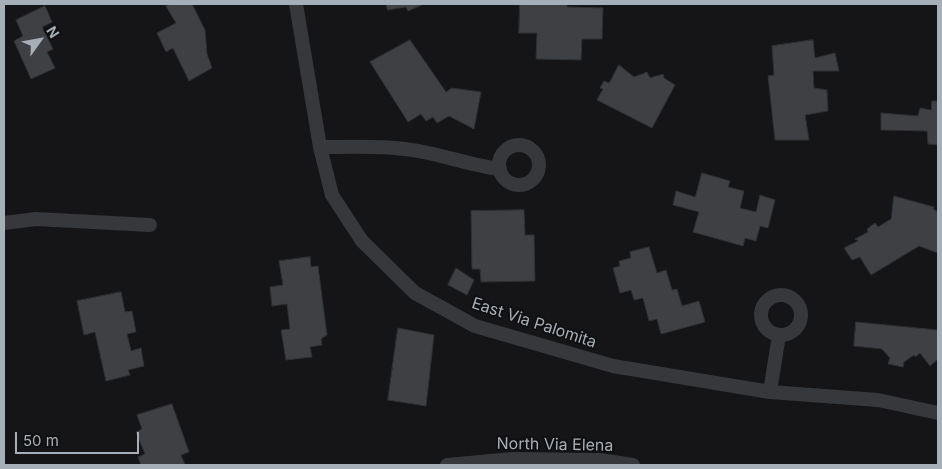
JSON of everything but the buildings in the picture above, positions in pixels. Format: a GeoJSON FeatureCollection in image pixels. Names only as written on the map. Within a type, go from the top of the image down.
{"type":"FeatureCollection","features":[{"type":"Feature","properties":{"kind":"street","name":"East Via Palomita"},"geometry":{"type":"LineString","coordinates":[[296,4],[320,147],[332,195],[362,241],[415,293],[475,326],[613,366],[770,392],[878,400],[938,413]]}},
{"type":"Feature","properties":{"kind":"street"},"geometry":{"type":"LineString","coordinates":[[320,147],[388,146],[428,152],[479,167],[500,169]]}},
{"type":"Feature","properties":{"kind":"street"},"geometry":{"type":"LineString","coordinates":[[4,223],[36,219],[150,225]]}},
{"type":"Feature","properties":{"kind":"street"},"geometry":{"type":"LineString","coordinates":[[770,392],[779,334]]}},
{"type":"Feature","properties":{"kind":"street","name":"North Via Elena"},"geometry":{"type":"LineString","coordinates":[[447,465],[513,458],[600,460],[633,465]]}}]}
